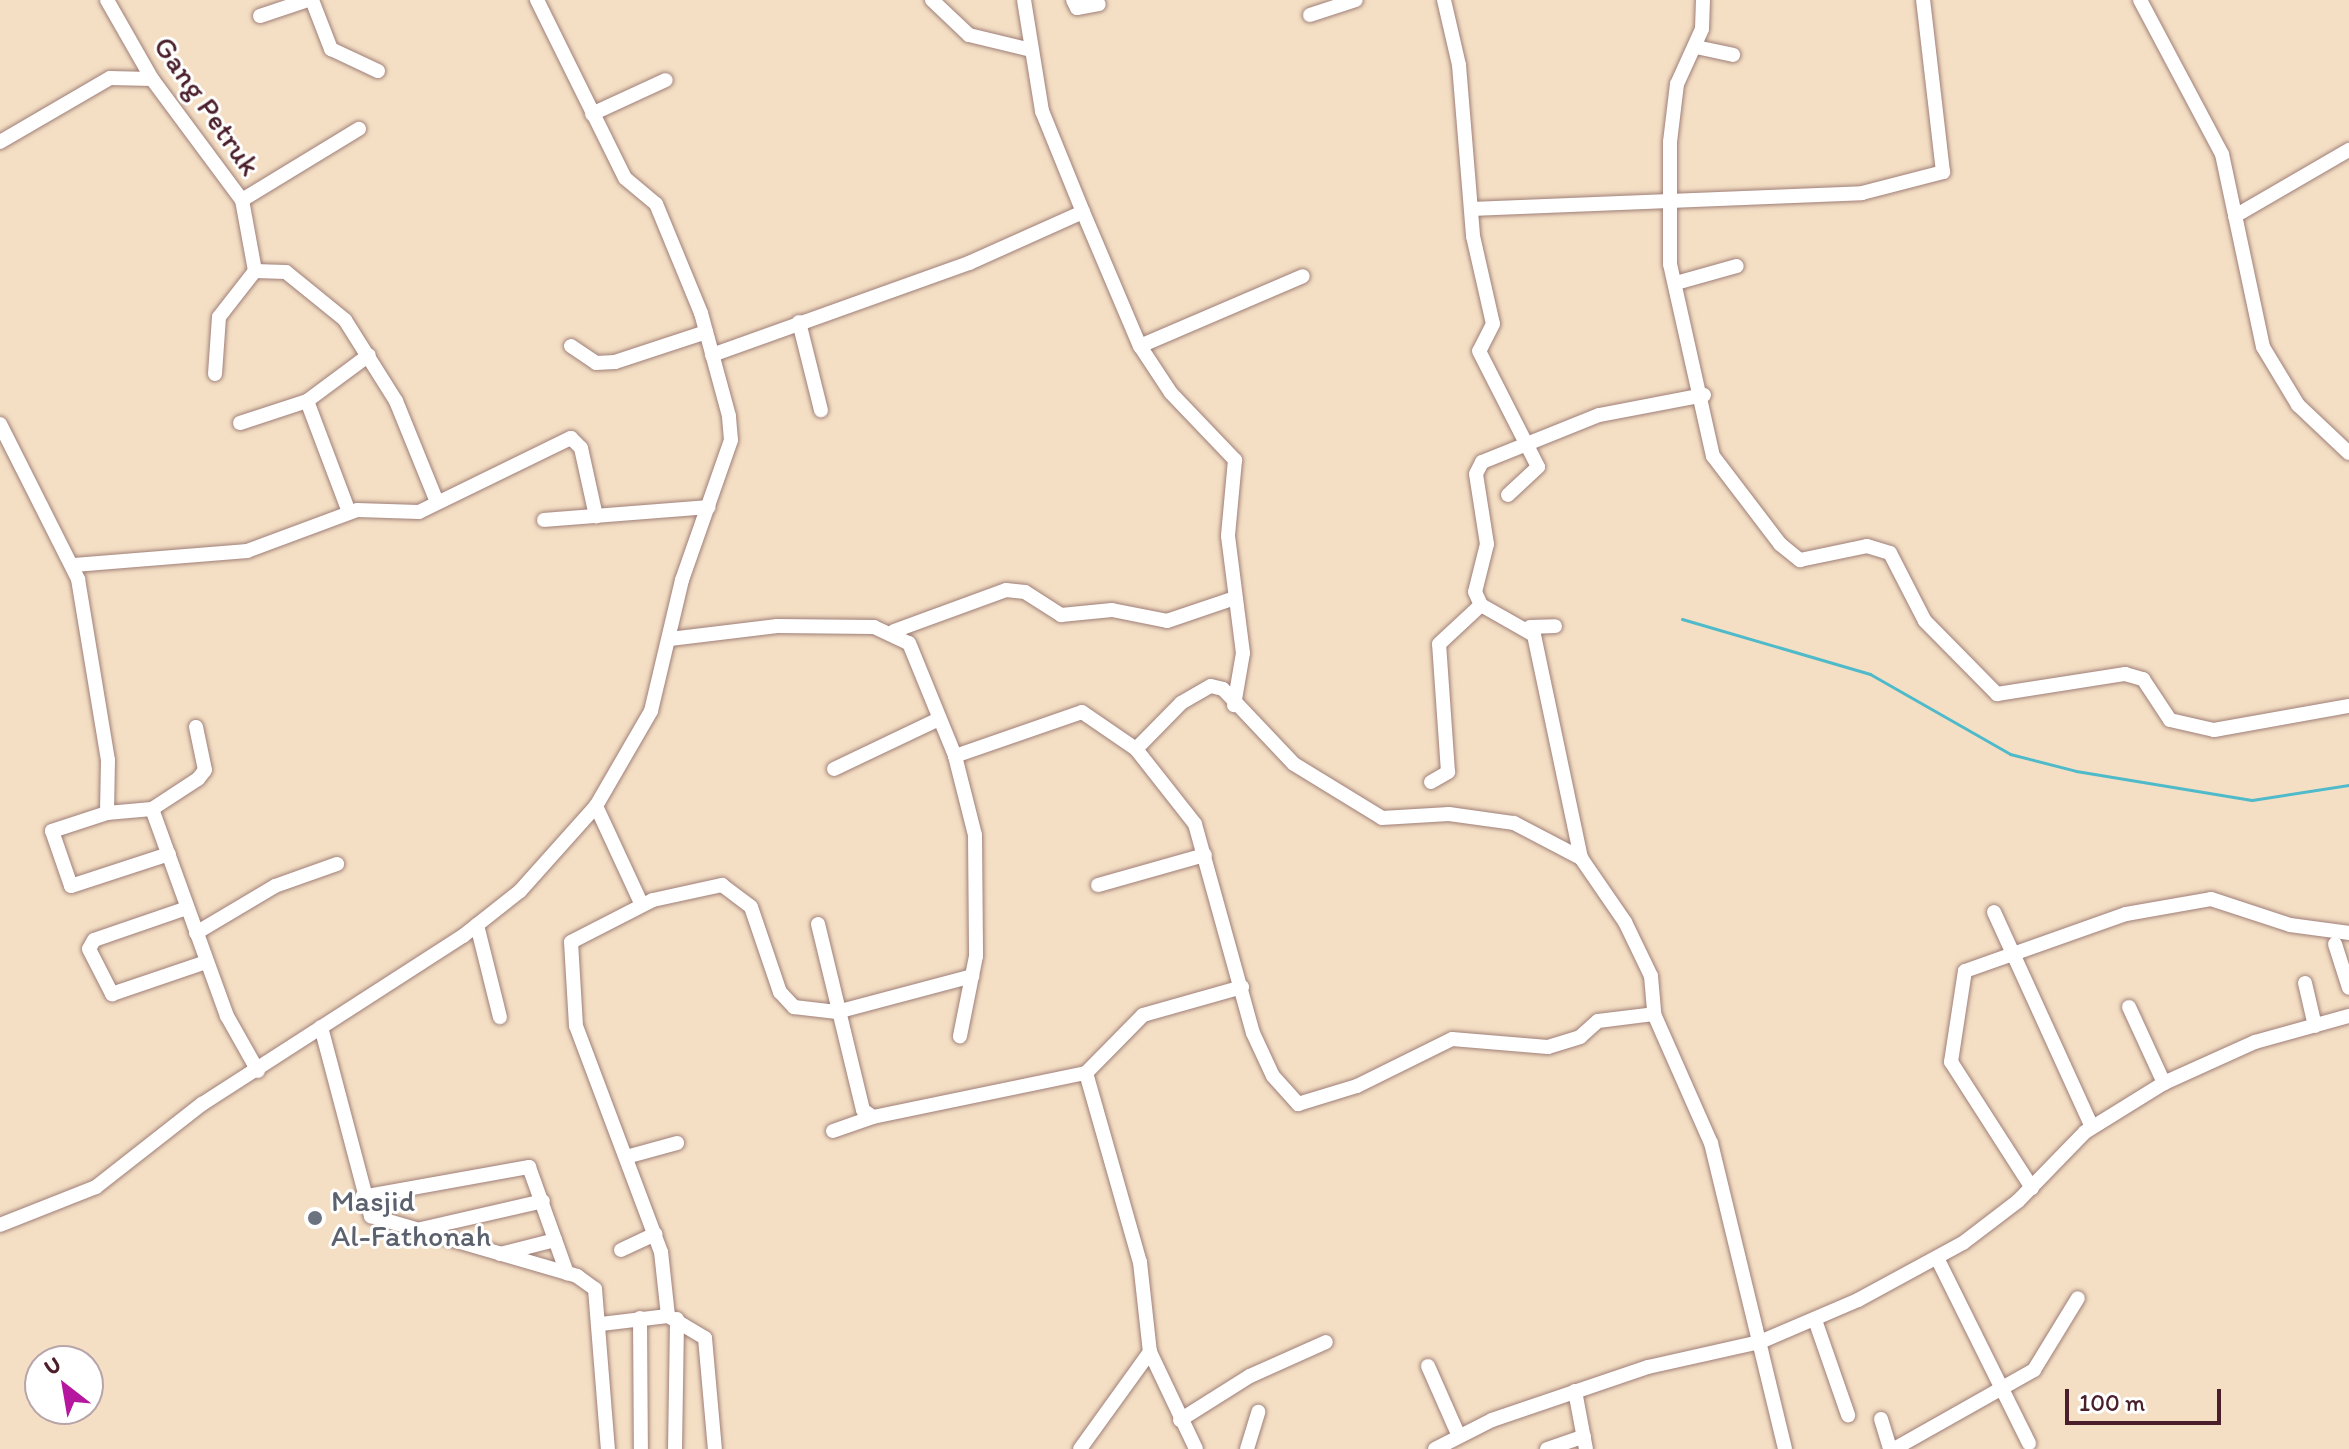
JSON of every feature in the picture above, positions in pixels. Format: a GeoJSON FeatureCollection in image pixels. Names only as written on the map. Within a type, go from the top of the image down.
{"type":"FeatureCollection","features":[{"type":"Feature","properties":{"kind":"street","name":"Gang Petruk"},"geometry":{"type":"LineString","coordinates":[[107,0],[152,79],[242,200],[255,271]]}},
{"type":"Feature","properties":{"kind":"street"},"geometry":{"type":"LineString","coordinates":[[260,16],[310,0],[331,49],[378,71]]}},
{"type":"Feature","properties":{"kind":"street"},"geometry":{"type":"LineString","coordinates":[[0,1225],[96,1187],[171,1126],[477,925],[520,891],[596,806],[651,711],[708,507],[731,440],[706,332],[656,204],[625,178],[537,0]]}},
{"type":"Feature","properties":{"kind":"street"},"geometry":{"type":"LineString","coordinates":[[932,0],[969,35],[1031,50]]}},
{"type":"Feature","properties":{"kind":"street"},"geometry":{"type":"LineString","coordinates":[[1024,0],[1042,111],[1140,346],[1171,393],[1234,458],[1228,536],[1243,653],[1234,705]]}},
{"type":"Feature","properties":{"kind":"street"},"geometry":{"type":"LineString","coordinates":[[1073,0],[1077,8],[1099,4]]}},
{"type":"Feature","properties":{"kind":"street"},"geometry":{"type":"LineString","coordinates":[[1310,15],[1356,0]]}},
{"type":"Feature","properties":{"kind":"street"},"geometry":{"type":"LineString","coordinates":[[1444,0],[1459,65],[1471,209],[1493,327],[1479,351],[1531,441],[1537,473],[1508,495]]}},
{"type":"Feature","properties":{"kind":"street"},"geometry":{"type":"LineString","coordinates":[[1703,0],[1696,47],[1677,84],[1665,200],[1676,283],[1723,476],[1780,544],[1800,560],[1867,546],[1890,553],[1925,621],[1997,694],[2125,674],[2143,679],[2170,720],[2214,730],[2349,706]]}},
{"type":"Feature","properties":{"kind":"street"},"geometry":{"type":"LineString","coordinates":[[1471,209],[1862,193],[1943,172],[1923,0]]}},
{"type":"Feature","properties":{"kind":"street"},"geometry":{"type":"LineString","coordinates":[[2140,0],[2222,154],[2263,347],[2298,405],[2349,453]]}},
{"type":"Feature","properties":{"kind":"street"},"geometry":{"type":"LineString","coordinates":[[1696,47],[1733,55]]}},
{"type":"Feature","properties":{"kind":"street"},"geometry":{"type":"LineString","coordinates":[[0,142],[110,78],[152,79]]}},
{"type":"Feature","properties":{"kind":"street"},"geometry":{"type":"LineString","coordinates":[[592,114],[666,80]]}},
{"type":"Feature","properties":{"kind":"street"},"geometry":{"type":"LineString","coordinates":[[242,200],[359,129]]}},
{"type":"Feature","properties":{"kind":"street"},"geometry":{"type":"LineString","coordinates":[[2235,216],[2349,150]]}},
{"type":"Feature","properties":{"kind":"street"},"geometry":{"type":"LineString","coordinates":[[712,355],[969,263],[1083,212]]}},
{"type":"Feature","properties":{"kind":"street"},"geometry":{"type":"LineString","coordinates":[[1676,283],[1737,266]]}},
{"type":"Feature","properties":{"kind":"street"},"geometry":{"type":"LineString","coordinates":[[215,374],[219,317],[255,271],[278,269],[340,315],[369,355],[437,502]]}},
{"type":"Feature","properties":{"kind":"street"},"geometry":{"type":"LineString","coordinates":[[1140,346],[1231,313],[1303,276]]}},
{"type":"Feature","properties":{"kind":"street"},"geometry":{"type":"LineString","coordinates":[[799,322],[821,410]]}},
{"type":"Feature","properties":{"kind":"street"},"geometry":{"type":"LineString","coordinates":[[571,346],[596,363],[615,362],[706,332]]}},
{"type":"Feature","properties":{"kind":"street"},"geometry":{"type":"LineString","coordinates":[[240,423],[307,401],[369,355]]}},
{"type":"Feature","properties":{"kind":"street"},"geometry":{"type":"LineString","coordinates":[[1555,626],[1530,627],[1481,605],[1475,592],[1488,534],[1478,467],[1531,441],[1599,415],[1704,395]]}},
{"type":"Feature","properties":{"kind":"street"},"geometry":{"type":"LineString","coordinates":[[307,401],[349,512]]}},
{"type":"Feature","properties":{"kind":"street"},"geometry":{"type":"LineString","coordinates":[[0,424],[74,565],[108,760],[107,813]]}},
{"type":"Feature","properties":{"kind":"street"},"geometry":{"type":"LineString","coordinates":[[74,565],[247,551],[349,512],[404,515],[571,438],[581,448],[596,516]]}},
{"type":"Feature","properties":{"kind":"street"},"geometry":{"type":"LineString","coordinates":[[544,520],[708,507]]}},
{"type":"Feature","properties":{"kind":"street"},"geometry":{"type":"LineString","coordinates":[[670,639],[777,626],[894,631],[1006,590],[1025,592],[1061,615],[1112,610],[1167,621],[1235,598]]}},
{"type":"Feature","properties":{"kind":"street"},"geometry":{"type":"LineString","coordinates":[[1431,782],[1448,772],[1439,644],[1481,605]]}},
{"type":"Feature","properties":{"kind":"street"},"geometry":{"type":"LineString","coordinates":[[1530,627],[1581,858],[1625,922],[1651,976],[1654,1014],[1711,1143],[1785,1449]]}},
{"type":"Feature","properties":{"kind":"street"},"geometry":{"type":"LineString","coordinates":[[894,631],[909,643],[955,756],[975,835],[972,976],[960,1036]]}},
{"type":"Feature","properties":{"kind":"street"},"geometry":{"type":"LineString","coordinates":[[1136,749],[1181,703],[1211,686],[1294,764],[1382,818],[1449,814],[1514,823],[1581,858]]}},
{"type":"Feature","properties":{"kind":"street"},"geometry":{"type":"LineString","coordinates":[[955,756],[1082,712],[1136,749],[1187,810],[1205,855],[1242,987],[1273,1076],[1298,1104],[1357,1086],[1452,1039],[1548,1047],[1580,1037],[1598,1021],[1654,1014]]}},
{"type":"Feature","properties":{"kind":"street"},"geometry":{"type":"LineString","coordinates":[[834,769],[939,719]]}},
{"type":"Feature","properties":{"kind":"street"},"geometry":{"type":"LineString","coordinates":[[169,854],[71,886],[52,831],[107,813],[152,809],[203,774],[196,727]]}},
{"type":"Feature","properties":{"kind":"street"},"geometry":{"type":"LineString","coordinates":[[596,806],[642,905]]}},
{"type":"Feature","properties":{"kind":"street"},"geometry":{"type":"LineString","coordinates":[[152,809],[206,962],[258,1071]]}},
{"type":"Feature","properties":{"kind":"street"},"geometry":{"type":"LineString","coordinates":[[1098,885],[1205,855]]}},
{"type":"Feature","properties":{"kind":"street"},"geometry":{"type":"LineString","coordinates":[[196,933],[275,886],[337,864]]}},
{"type":"Feature","properties":{"kind":"street"},"geometry":{"type":"LineString","coordinates":[[675,1449],[672,1318],[655,1234],[576,1026],[568,962],[571,942],[583,932],[642,905],[707,885],[738,891],[785,1000],[805,1011],[837,1012],[972,976]]}},
{"type":"Feature","properties":{"kind":"street"},"geometry":{"type":"LineString","coordinates":[[2032,1188],[1950,1057],[1962,975],[2013,952],[2126,914],[2211,899],[2290,925],[2349,933]]}},
{"type":"Feature","properties":{"kind":"street"},"geometry":{"type":"LineString","coordinates":[[187,908],[94,940],[94,962],[112,994],[206,962]]}},
{"type":"Feature","properties":{"kind":"street"},"geometry":{"type":"LineString","coordinates":[[1994,912],[2092,1127]]}},
{"type":"Feature","properties":{"kind":"street"},"geometry":{"type":"LineString","coordinates":[[818,924],[863,1110],[873,1117]]}},
{"type":"Feature","properties":{"kind":"street"},"geometry":{"type":"LineString","coordinates":[[477,925],[500,1017]]}},
{"type":"Feature","properties":{"kind":"street"},"geometry":{"type":"LineString","coordinates":[[2335,944],[2349,988]]}},
{"type":"Feature","properties":{"kind":"street"},"geometry":{"type":"LineString","coordinates":[[2305,983],[2315,1026]]}},
{"type":"Feature","properties":{"kind":"street"},"geometry":{"type":"LineString","coordinates":[[833,1131],[873,1117],[1086,1073],[1143,1015],[1242,987]]}},
{"type":"Feature","properties":{"kind":"street"},"geometry":{"type":"LineString","coordinates":[[2129,1007],[2164,1083]]}},
{"type":"Feature","properties":{"kind":"street"},"geometry":{"type":"LineString","coordinates":[[1435,1448],[1458,1434],[1575,1391],[1760,1342],[1815,1320],[1937,1258],[2032,1188],[2092,1127],[2164,1083],[2255,1042],[2349,1016]]}},
{"type":"Feature","properties":{"kind":"street"},"geometry":{"type":"LineString","coordinates":[[321,1027],[362,1197],[371,1216],[567,1273],[595,1289],[601,1324],[608,1449]]}},
{"type":"Feature","properties":{"kind":"street"},"geometry":{"type":"LineString","coordinates":[[1086,1073],[1140,1262],[1150,1352],[1196,1449]]}},
{"type":"Feature","properties":{"kind":"street"},"geometry":{"type":"LineString","coordinates":[[626,1157],[677,1143]]}},
{"type":"Feature","properties":{"kind":"street"},"geometry":{"type":"LineString","coordinates":[[362,1197],[522,1166],[535,1172],[567,1273]]}},
{"type":"Feature","properties":{"kind":"street"},"geometry":{"type":"LineString","coordinates":[[416,1230],[543,1201]]}},
{"type":"Feature","properties":{"kind":"street"},"geometry":{"type":"LineString","coordinates":[[621,1250],[655,1234]]}},
{"type":"Feature","properties":{"kind":"street"},"geometry":{"type":"LineString","coordinates":[[500,1254],[555,1240]]}},
{"type":"Feature","properties":{"kind":"street"},"geometry":{"type":"LineString","coordinates":[[1937,1258],[2029,1443]]}},
{"type":"Feature","properties":{"kind":"street"},"geometry":{"type":"LineString","coordinates":[[1881,1419],[1892,1449],[2001,1391],[2048,1356],[2078,1298]]}},
{"type":"Feature","properties":{"kind":"street"},"geometry":{"type":"LineString","coordinates":[[640,1318],[641,1449]]}},
{"type":"Feature","properties":{"kind":"street"},"geometry":{"type":"LineString","coordinates":[[601,1324],[640,1318],[672,1318],[707,1344],[715,1449]]}},
{"type":"Feature","properties":{"kind":"street"},"geometry":{"type":"LineString","coordinates":[[1815,1320],[1848,1415]]}},
{"type":"Feature","properties":{"kind":"street"},"geometry":{"type":"LineString","coordinates":[[1180,1420],[1250,1376],[1326,1342]]}},
{"type":"Feature","properties":{"kind":"street"},"geometry":{"type":"LineString","coordinates":[[1080,1449],[1150,1352]]}},
{"type":"Feature","properties":{"kind":"street"},"geometry":{"type":"LineString","coordinates":[[1428,1366],[1458,1434]]}},
{"type":"Feature","properties":{"kind":"street"},"geometry":{"type":"LineString","coordinates":[[1547,1449],[1585,1443],[1575,1391]]}},
{"type":"Feature","properties":{"kind":"street"},"geometry":{"type":"LineString","coordinates":[[1247,1449],[1258,1412]]}},
{"type":"Feature","properties":{"kind":"waterway"},"geometry":{"type":"LineString","coordinates":[[1682,619],[1870,674],[2010,754],[2076,771],[2252,800],[2349,785]]}},
{"type":"Feature","properties":{"kind":"place","name":"Masjid Al-Fathonah"},"geometry":{"type":"Point","coordinates":[315,1218]}}]}
